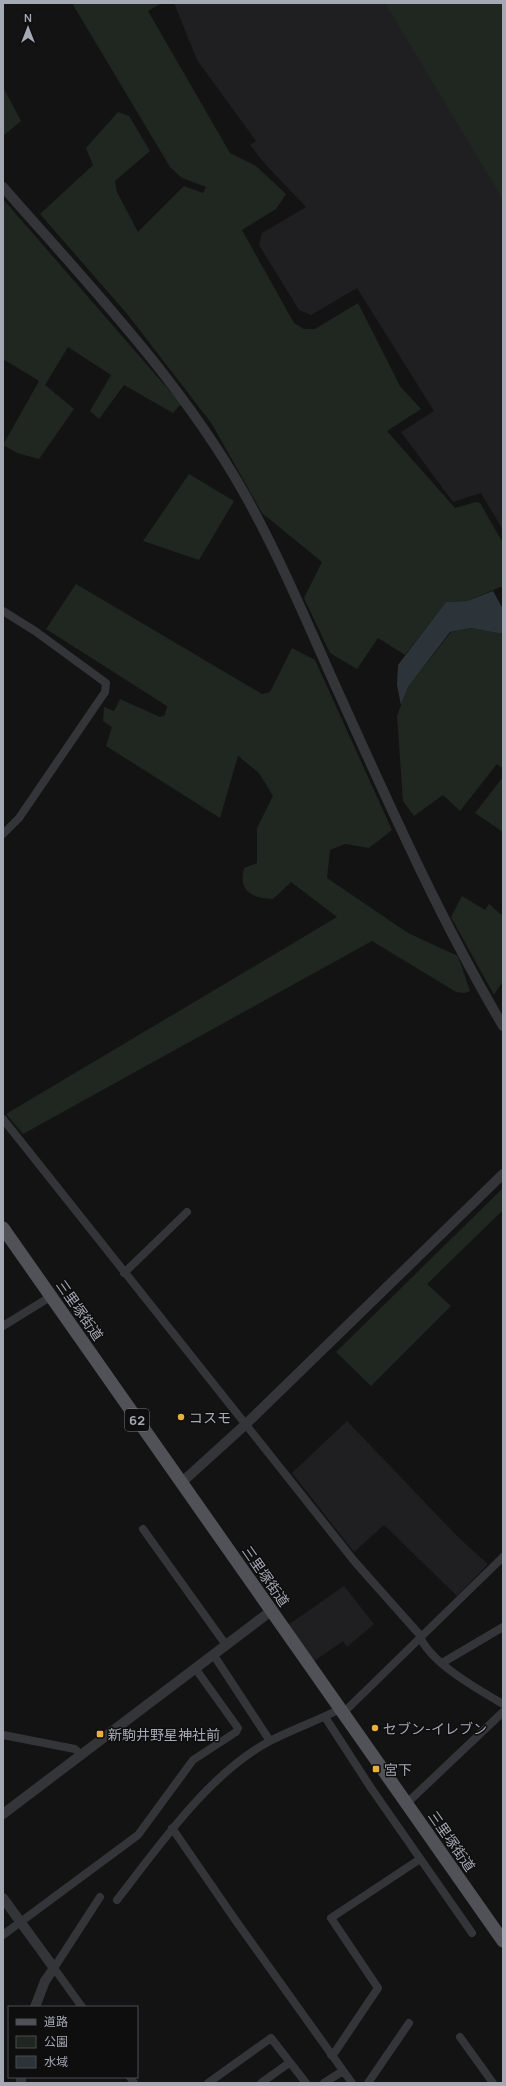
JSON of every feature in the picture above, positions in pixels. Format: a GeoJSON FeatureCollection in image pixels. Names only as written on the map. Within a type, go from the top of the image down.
{"type":"FeatureCollection","features":[{"type":"Feature","properties":{"kind":"main road","name":"三里塚街道"},"geometry":{"type":"LineString","coordinates":[[3,1228],[503,1941]]}},
{"type":"Feature","properties":{"kind":"street"},"geometry":{"type":"LineString","coordinates":[[3,187],[143,348],[183,400],[230,469],[260,524],[301,609],[417,866],[503,1026]]}},
{"type":"Feature","properties":{"kind":"street"},"geometry":{"type":"LineString","coordinates":[[3,611],[35,631],[103,679],[106,683],[106,688],[19,818],[3,834]]}},
{"type":"Feature","properties":{"kind":"street"},"geometry":{"type":"LineString","coordinates":[[3,1119],[355,1562],[419,1634],[442,1663],[454,1674],[503,1704]]}},
{"type":"Feature","properties":{"kind":"street"},"geometry":{"type":"LineString","coordinates":[[181,1483],[246,1424],[503,1174]]}},
{"type":"Feature","properties":{"kind":"street"},"geometry":{"type":"LineString","coordinates":[[124,1273],[187,1212]]}},
{"type":"Feature","properties":{"kind":"street"},"geometry":{"type":"LineString","coordinates":[[3,1326],[50,1297]]}},
{"type":"Feature","properties":{"kind":"street"},"geometry":{"type":"LineString","coordinates":[[143,1529],[226,1645]]}},
{"type":"Feature","properties":{"kind":"street"},"geometry":{"type":"LineString","coordinates":[[117,1900],[172,1828],[207,1790],[236,1765],[270,1741],[325,1717],[341,1712],[421,1638],[503,1558]]}},
{"type":"Feature","properties":{"kind":"street"},"geometry":{"type":"LineString","coordinates":[[3,1814],[80,1754],[132,1717],[271,1611]]}},
{"type":"Feature","properties":{"kind":"street"},"geometry":{"type":"LineString","coordinates":[[442,1663],[503,1627]]}},
{"type":"Feature","properties":{"kind":"street"},"geometry":{"type":"LineString","coordinates":[[214,1654],[270,1741]]}},
{"type":"Feature","properties":{"kind":"street"},"geometry":{"type":"LineString","coordinates":[[3,1935],[138,1835],[193,1760],[236,1732],[238,1728],[195,1668]]}},
{"type":"Feature","properties":{"kind":"street"},"geometry":{"type":"LineString","coordinates":[[406,1804],[503,1712]]}},
{"type":"Feature","properties":{"kind":"street"},"geometry":{"type":"LineString","coordinates":[[325,1717],[420,1859],[472,1933]]}},
{"type":"Feature","properties":{"kind":"street"},"geometry":{"type":"LineString","coordinates":[[3,1735],[19,1740],[74,1749],[80,1754]]}},
{"type":"Feature","properties":{"kind":"street"},"geometry":{"type":"LineString","coordinates":[[172,1828],[330,2055],[352,2083]]}},
{"type":"Feature","properties":{"kind":"street"},"geometry":{"type":"LineString","coordinates":[[330,2055],[336,2052],[378,1988],[331,1918],[420,1859]]}},
{"type":"Feature","properties":{"kind":"street"},"geometry":{"type":"LineString","coordinates":[[35,2006],[45,1981],[100,1897]]}},
{"type":"Feature","properties":{"kind":"street"},"geometry":{"type":"LineString","coordinates":[[3,1898],[81,2006]]}},
{"type":"Feature","properties":{"kind":"street"},"geometry":{"type":"LineString","coordinates":[[368,2083],[409,2023]]}},
{"type":"Feature","properties":{"kind":"street"},"geometry":{"type":"LineString","coordinates":[[460,2037],[492,2083]]}},
{"type":"Feature","properties":{"kind":"street"},"geometry":{"type":"LineString","coordinates":[[208,2083],[271,2038],[306,2083]]}},
{"type":"Feature","properties":{"kind":"street"},"geometry":{"type":"LineString","coordinates":[[261,2083],[289,2063]]}},
{"type":"Feature","properties":{"kind":"street"},"geometry":{"type":"LineString","coordinates":[[324,2083],[343,2071]]}},
{"type":"Feature","properties":{"kind":"shaded area"},"geometry":{"type":"Polygon","coordinates":[[[174,3],[503,3],[503,530],[481,493],[453,502],[401,432],[434,411],[357,288],[311,315],[299,310],[259,245],[262,233],[306,207],[266,165],[250,145],[256,141],[197,60],[174,3]]]}},
{"type":"Feature","properties":{"kind":"shaded area"},"geometry":{"type":"Polygon","coordinates":[[[347,1421],[460,1539],[488,1564],[457,1596],[384,1525],[354,1552],[292,1473],[347,1421]]]}},
{"type":"Feature","properties":{"kind":"shaded area"},"geometry":{"type":"Polygon","coordinates":[[[344,1586],[374,1624],[347,1647],[343,1641],[313,1662],[288,1625],[344,1586]]]}},
{"type":"Feature","properties":{"kind":"green space"},"geometry":{"type":"Polygon","coordinates":[[[72,3],[162,3],[148,11],[230,153],[256,166],[286,194],[276,209],[242,230],[294,323],[304,329],[315,329],[358,303],[400,386],[421,409],[387,431],[455,508],[476,502],[480,503],[503,543],[503,586],[467,601],[446,602],[405,655],[378,638],[357,669],[330,653],[304,598],[322,562],[262,513],[212,424],[128,315],[40,214],[93,165],[86,148],[118,112],[129,116],[150,151],[115,181],[117,192],[138,232],[184,186],[203,193],[206,187],[182,178],[170,167],[72,3]]]}},
{"type":"Feature","properties":{"kind":"green space"},"geometry":{"type":"Polygon","coordinates":[[[385,3],[503,3],[503,200],[502,198],[385,3]]]}},
{"type":"Feature","properties":{"kind":"green space"},"geometry":{"type":"Polygon","coordinates":[[[3,87],[21,121],[3,136],[3,87]]]}},
{"type":"Feature","properties":{"kind":"green space"},"geometry":{"type":"Polygon","coordinates":[[[3,199],[181,404],[173,413],[124,385],[99,419],[90,411],[111,375],[68,347],[45,385],[74,409],[39,459],[17,453],[3,445],[39,381],[3,359],[3,199]]]}},
{"type":"Feature","properties":{"kind":"green space"},"geometry":{"type":"Polygon","coordinates":[[[189,474],[234,501],[199,560],[143,541],[189,474]]]}},
{"type":"Feature","properties":{"kind":"green space"},"geometry":{"type":"Polygon","coordinates":[[[76,584],[262,694],[270,692],[292,648],[315,660],[392,830],[369,848],[345,844],[330,850],[327,878],[408,933],[458,956],[470,991],[465,993],[456,992],[372,941],[23,1134],[6,1114],[337,917],[291,882],[273,899],[253,895],[245,888],[243,883],[244,868],[257,863],[257,828],[273,796],[259,773],[238,756],[220,818],[106,746],[112,727],[103,721],[104,707],[114,711],[120,699],[160,717],[165,715],[167,706],[46,629],[76,584]]]}},
{"type":"Feature","properties":{"kind":"green space"},"geometry":{"type":"Polygon","coordinates":[[[471,628],[503,634],[503,769],[497,764],[460,811],[443,795],[414,816],[403,801],[397,716],[408,687],[451,632],[471,628]]]}},
{"type":"Feature","properties":{"kind":"green space"},"geometry":{"type":"Polygon","coordinates":[[[503,777],[503,832],[475,813],[503,777]]]}},
{"type":"Feature","properties":{"kind":"green space"},"geometry":{"type":"Polygon","coordinates":[[[462,896],[485,910],[489,904],[503,916],[503,981],[494,995],[451,917],[462,896]]]}},
{"type":"Feature","properties":{"kind":"green space"},"geometry":{"type":"Polygon","coordinates":[[[503,1188],[503,1210],[427,1284],[451,1306],[371,1386],[336,1352],[503,1188]]]}},
{"type":"Feature","properties":{"kind":"water"},"geometry":{"type":"Polygon","coordinates":[[[493,591],[503,609],[503,634],[471,628],[450,632],[408,687],[401,705],[397,685],[398,665],[446,602],[467,601],[493,591]]]}},
{"type":"Feature","properties":{"kind":"place","name":"コスモ"},"geometry":{"type":"Point","coordinates":[181,1417]}},
{"type":"Feature","properties":{"kind":"place","name":"セブン-イレブン"},"geometry":{"type":"Point","coordinates":[375,1728]}},
{"type":"Feature","properties":{"kind":"place","name":"新駒井野星神社前"},"geometry":{"type":"Point","coordinates":[100,1734]}},
{"type":"Feature","properties":{"kind":"place","name":"宮下"},"geometry":{"type":"Point","coordinates":[376,1769]}}]}
